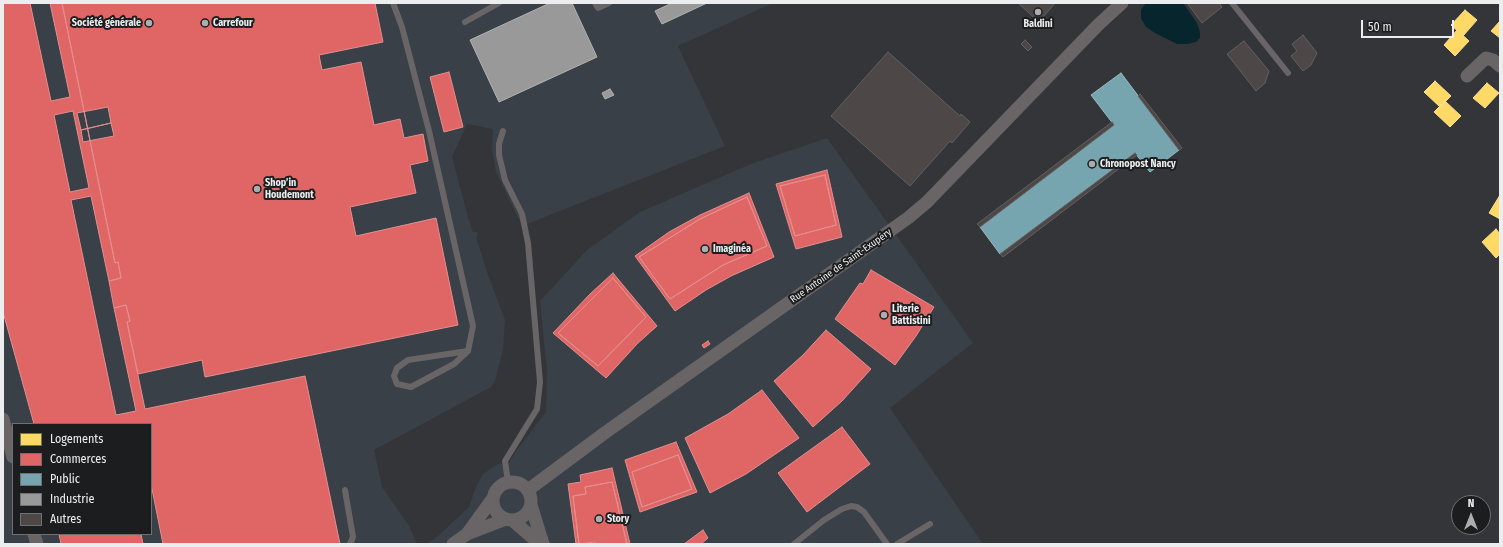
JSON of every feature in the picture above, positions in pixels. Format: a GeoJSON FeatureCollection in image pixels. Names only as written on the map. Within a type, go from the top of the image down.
{"type":"FeatureCollection","features":[{"type":"Feature","properties":{"kind":"street","name":"Rue Antoine de Saint-Exupéry"},"geometry":{"type":"LineString","coordinates":[[528,490],[619,423],[908,218],[927,202],[1098,25],[1122,3]]}},
{"type":"Feature","properties":{"kind":"street"},"geometry":{"type":"LineString","coordinates":[[1467,76],[1486,58],[1493,60],[1500,66]]}},
{"type":"Feature","properties":{"kind":"street"},"geometry":{"type":"LineString","coordinates":[[3,419],[12,453]]}},
{"type":"Feature","properties":{"kind":"street"},"geometry":{"type":"LineString","coordinates":[[467,534],[493,498],[498,488],[508,482],[520,483],[528,490],[530,494],[531,505],[542,544]]}},
{"type":"Feature","properties":{"kind":"street"},"geometry":{"type":"LineString","coordinates":[[493,498],[495,510],[542,544]]}},
{"type":"Feature","properties":{"kind":"street"},"geometry":{"type":"LineString","coordinates":[[453,544],[467,534],[526,515],[531,505]]}},
{"type":"Feature","properties":{"kind":"lane"},"geometry":{"type":"LineString","coordinates":[[393,3],[402,27],[429,131],[473,326],[468,350],[454,364],[411,387],[397,384],[394,376],[397,368],[408,360],[468,350]]}},
{"type":"Feature","properties":{"kind":"lane"},"geometry":{"type":"LineString","coordinates":[[465,22],[499,3]]}},
{"type":"Feature","properties":{"kind":"lane"},"geometry":{"type":"LineString","coordinates":[[595,3],[598,8],[609,3]]}},
{"type":"Feature","properties":{"kind":"lane"},"geometry":{"type":"LineString","coordinates":[[1232,3],[1288,73]]}},
{"type":"Feature","properties":{"kind":"lane"},"geometry":{"type":"LineString","coordinates":[[503,130],[499,144],[499,155],[506,180],[522,214],[528,243],[540,382],[537,409],[504,461],[508,482]]}},
{"type":"Feature","properties":{"kind":"lane"},"geometry":{"type":"LineString","coordinates":[[346,490],[353,537],[350,544]]}},
{"type":"Feature","properties":{"kind":"lane"},"geometry":{"type":"LineString","coordinates":[[794,544],[824,520],[842,509],[851,506],[857,507],[864,512],[887,544]]}},
{"type":"Feature","properties":{"kind":"lane"},"geometry":{"type":"LineString","coordinates":[[897,544],[930,524]]}},
{"type":"Feature","properties":{"kind":"shaded area"},"geometry":{"type":"Polygon","coordinates":[[[3,3],[773,3],[678,46],[725,146],[522,226],[496,172],[492,148],[493,129],[467,124],[452,157],[468,217],[473,232],[477,232],[478,236],[476,237],[488,275],[505,320],[503,350],[495,381],[491,387],[374,450],[382,487],[409,526],[417,544],[3,544],[3,3]]]}},
{"type":"Feature","properties":{"kind":"shaded area"},"geometry":{"type":"Polygon","coordinates":[[[827,138],[973,343],[890,408],[983,544],[427,544],[438,536],[469,507],[476,487],[483,474],[498,464],[509,463],[516,451],[546,412],[547,371],[540,301],[587,250],[640,212],[751,164],[827,138]]]}},
{"type":"Feature","properties":{"kind":"water"},"geometry":{"type":"Polygon","coordinates":[[[1146,3],[1183,3],[1197,23],[1200,38],[1196,42],[1177,44],[1155,33],[1146,27],[1141,18],[1141,10],[1146,3]]]}},
{"type":"Feature","properties":{"kind":"building: Logements"},"geometry":{"type":"Polygon","coordinates":[[[1465,10],[1477,20],[1463,36],[1451,25],[1465,10]]]}},
{"type":"Feature","properties":{"kind":"building: Logements"},"geometry":{"type":"Polygon","coordinates":[[[1500,21],[1500,38],[1491,31],[1500,21]]]}},
{"type":"Feature","properties":{"kind":"building: Logements"},"geometry":{"type":"Polygon","coordinates":[[[1457,30],[1469,41],[1455,56],[1444,45],[1457,30]]]}},
{"type":"Feature","properties":{"kind":"building: Logements"},"geometry":{"type":"Polygon","coordinates":[[[1435,81],[1451,96],[1440,107],[1424,92],[1435,81]]]}},
{"type":"Feature","properties":{"kind":"building: Logements"},"geometry":{"type":"Polygon","coordinates":[[[1487,83],[1499,93],[1485,108],[1473,98],[1487,83]]]}},
{"type":"Feature","properties":{"kind":"building: Logements"},"geometry":{"type":"Polygon","coordinates":[[[1445,101],[1461,116],[1450,127],[1434,112],[1445,101]]]}},
{"type":"Feature","properties":{"kind":"building: Logements"},"geometry":{"type":"Polygon","coordinates":[[[1500,195],[1500,219],[1489,213],[1500,195]]]}},
{"type":"Feature","properties":{"kind":"building: Logements"},"geometry":{"type":"Polygon","coordinates":[[[1496,229],[1500,234],[1500,254],[1496,258],[1482,242],[1496,229]]]}},
{"type":"Feature","properties":{"kind":"building: Commerces"},"geometry":{"type":"Polygon","coordinates":[[[3,3],[30,3],[51,101],[70,97],[50,3],[62,3],[115,263],[118,262],[121,278],[109,281],[91,196],[71,200],[116,415],[136,411],[114,308],[126,305],[130,321],[127,322],[145,409],[305,376],[340,544],[163,544],[152,489],[152,423],[34,423],[3,312],[3,3]],[[73,111],[54,115],[70,192],[89,188],[73,111]]]}},
{"type":"Feature","properties":{"kind":"building: Commerces","name":"Shop’in Houdemont"},"geometry":{"type":"Polygon","coordinates":[[[62,3],[375,3],[383,42],[319,55],[322,70],[361,62],[374,125],[400,119],[404,138],[423,134],[428,161],[410,165],[416,193],[350,207],[356,236],[436,218],[458,325],[205,377],[202,360],[138,374],[127,322],[130,321],[126,305],[114,308],[109,281],[121,278],[118,262],[115,263],[62,3]]]}},
{"type":"Feature","properties":{"kind":"building: Commerces"},"geometry":{"type":"Polygon","coordinates":[[[449,72],[463,127],[444,132],[430,77],[449,72]]]}},
{"type":"Feature","properties":{"kind":"building: Commerces"},"geometry":{"type":"Polygon","coordinates":[[[108,107],[111,123],[81,130],[77,113],[108,107]]]}},
{"type":"Feature","properties":{"kind":"building: Commerces"},"geometry":{"type":"Polygon","coordinates":[[[111,123],[114,136],[83,142],[81,130],[111,123]]]}},
{"type":"Feature","properties":{"kind":"building: Commerces"},"geometry":{"type":"Polygon","coordinates":[[[827,170],[842,237],[796,249],[776,184],[827,170]],[[825,175],[780,186],[795,236],[836,225],[825,175]]]}},
{"type":"Feature","properties":{"kind":"building: Commerces"},"geometry":{"type":"Polygon","coordinates":[[[825,175],[836,225],[795,236],[780,186],[825,175]]]}},
{"type":"Feature","properties":{"kind":"building: Commerces"},"geometry":{"type":"Polygon","coordinates":[[[749,193],[774,257],[731,276],[706,290],[675,311],[635,256],[669,232],[700,215],[749,193]],[[747,197],[700,219],[639,257],[670,299],[723,265],[767,246],[747,197]]]}},
{"type":"Feature","properties":{"kind":"building: Commerces","name":"Imaginéa"},"geometry":{"type":"Polygon","coordinates":[[[747,197],[767,246],[723,265],[670,299],[639,257],[700,219],[747,197]]]}},
{"type":"Feature","properties":{"kind":"building: Commerces","name":"Literie Battistini"},"geometry":{"type":"Polygon","coordinates":[[[871,270],[934,307],[916,336],[895,365],[835,319],[860,283],[863,284],[871,270]]]}},
{"type":"Feature","properties":{"kind":"building: Commerces"},"geometry":{"type":"Polygon","coordinates":[[[613,273],[657,326],[637,344],[606,378],[553,333],[590,294],[613,273]],[[613,278],[558,333],[598,366],[646,317],[613,278]]]}},
{"type":"Feature","properties":{"kind":"building: Commerces"},"geometry":{"type":"Polygon","coordinates":[[[613,278],[646,317],[598,366],[558,333],[613,278]]]}},
{"type":"Feature","properties":{"kind":"building: Commerces"},"geometry":{"type":"Polygon","coordinates":[[[826,330],[871,369],[842,401],[813,427],[774,381],[803,355],[826,330]]]}},
{"type":"Feature","properties":{"kind":"building: Commerces"},"geometry":{"type":"Polygon","coordinates":[[[708,341],[710,344],[704,348],[702,345],[708,341]]]}},
{"type":"Feature","properties":{"kind":"building: Commerces"},"geometry":{"type":"Polygon","coordinates":[[[762,390],[799,438],[746,474],[710,493],[685,438],[728,414],[762,390]]]}},
{"type":"Feature","properties":{"kind":"building: Commerces"},"geometry":{"type":"Polygon","coordinates":[[[842,427],[870,464],[807,512],[778,473],[842,427]]]}},
{"type":"Feature","properties":{"kind":"building: Commerces"},"geometry":{"type":"Polygon","coordinates":[[[676,442],[697,492],[640,512],[625,460],[676,442]],[[678,455],[632,472],[642,507],[692,489],[678,455]]]}},
{"type":"Feature","properties":{"kind":"building: Commerces"},"geometry":{"type":"Polygon","coordinates":[[[678,455],[692,489],[642,507],[632,472],[678,455]]]}},
{"type":"Feature","properties":{"kind":"building: Commerces"},"geometry":{"type":"Polygon","coordinates":[[[612,468],[630,544],[627,544],[612,482],[585,487],[586,494],[573,496],[579,544],[576,544],[568,484],[581,482],[580,475],[612,468]]]}},
{"type":"Feature","properties":{"kind":"building: Commerces","name":"Story"},"geometry":{"type":"Polygon","coordinates":[[[612,482],[627,544],[595,544],[595,542],[579,544],[573,496],[586,494],[585,487],[612,482]]]}},
{"type":"Feature","properties":{"kind":"building: Commerces"},"geometry":{"type":"Polygon","coordinates":[[[703,530],[708,538],[701,544],[684,544],[703,530]]]}},
{"type":"Feature","properties":{"kind":"building: Commerces"},"geometry":{"type":"Polygon","coordinates":[[[59,535],[141,535],[143,544],[61,544],[59,535]]]}},
{"type":"Feature","properties":{"kind":"building: Public","name":"Chronopost Nancy"},"geometry":{"type":"Polygon","coordinates":[[[1121,73],[1179,150],[1150,172],[1135,153],[1000,254],[980,227],[1114,125],[1091,95],[1121,73]]]}},
{"type":"Feature","properties":{"kind":"building: Industrie"},"geometry":{"type":"Polygon","coordinates":[[[550,3],[572,3],[597,57],[499,102],[470,40],[550,3]]]}},
{"type":"Feature","properties":{"kind":"building: Industrie"},"geometry":{"type":"Polygon","coordinates":[[[672,3],[707,3],[662,24],[655,11],[672,3]]]}},
{"type":"Feature","properties":{"kind":"building: Industrie"},"geometry":{"type":"Polygon","coordinates":[[[610,89],[614,95],[605,99],[602,93],[610,89]]]}},
{"type":"Feature","properties":{"kind":"building: Autres","name":"Baldini"},"geometry":{"type":"Polygon","coordinates":[[[1018,3],[1055,3],[1039,22],[1018,3]]]}},
{"type":"Feature","properties":{"kind":"building: Autres"},"geometry":{"type":"Polygon","coordinates":[[[1187,3],[1219,3],[1222,7],[1202,23],[1187,3]]]}},
{"type":"Feature","properties":{"kind":"building: Autres"},"geometry":{"type":"Polygon","coordinates":[[[1303,35],[1317,53],[1311,65],[1303,71],[1291,56],[1297,51],[1292,44],[1303,35]]]}},
{"type":"Feature","properties":{"kind":"building: Autres"},"geometry":{"type":"Polygon","coordinates":[[[1025,40],[1032,47],[1028,51],[1021,44],[1025,40]]]}},
{"type":"Feature","properties":{"kind":"building: Autres"},"geometry":{"type":"Polygon","coordinates":[[[1244,41],[1269,71],[1265,83],[1256,91],[1227,54],[1244,41]]]}},
{"type":"Feature","properties":{"kind":"building: Autres"},"geometry":{"type":"Polygon","coordinates":[[[888,52],[960,116],[961,114],[970,122],[952,143],[950,141],[910,186],[831,116],[888,52]]]}},
{"type":"Feature","properties":{"kind":"building: Autres"},"geometry":{"type":"Polygon","coordinates":[[[1140,94],[1182,148],[1179,150],[1138,96],[1140,94]]]}},
{"type":"Feature","properties":{"kind":"building: Autres"},"geometry":{"type":"Polygon","coordinates":[[[1112,122],[1114,125],[980,227],[977,224],[1112,122]]]}},
{"type":"Feature","properties":{"kind":"building: Autres"},"geometry":{"type":"Polygon","coordinates":[[[1135,153],[1137,155],[1003,257],[1000,254],[1135,153]]]}},
{"type":"Feature","properties":{"kind":"place","name":"Baldini"},"geometry":{"type":"Point","coordinates":[1038,12]}},
{"type":"Feature","properties":{"kind":"place","name":"Société générale"},"geometry":{"type":"Point","coordinates":[149,23]}},
{"type":"Feature","properties":{"kind":"place","name":"Carrefour"},"geometry":{"type":"Point","coordinates":[205,23]}},
{"type":"Feature","properties":{"kind":"place","name":"Chronopost Nancy"},"geometry":{"type":"Point","coordinates":[1092,164]}},
{"type":"Feature","properties":{"kind":"place","name":"Shop’in Houdemont"},"geometry":{"type":"Point","coordinates":[257,189]}},
{"type":"Feature","properties":{"kind":"place","name":"Imaginéa"},"geometry":{"type":"Point","coordinates":[705,249]}},
{"type":"Feature","properties":{"kind":"place","name":"Literie Battistini"},"geometry":{"type":"Point","coordinates":[884,315]}},
{"type":"Feature","properties":{"kind":"place","name":"Story"},"geometry":{"type":"Point","coordinates":[599,519]}}]}
